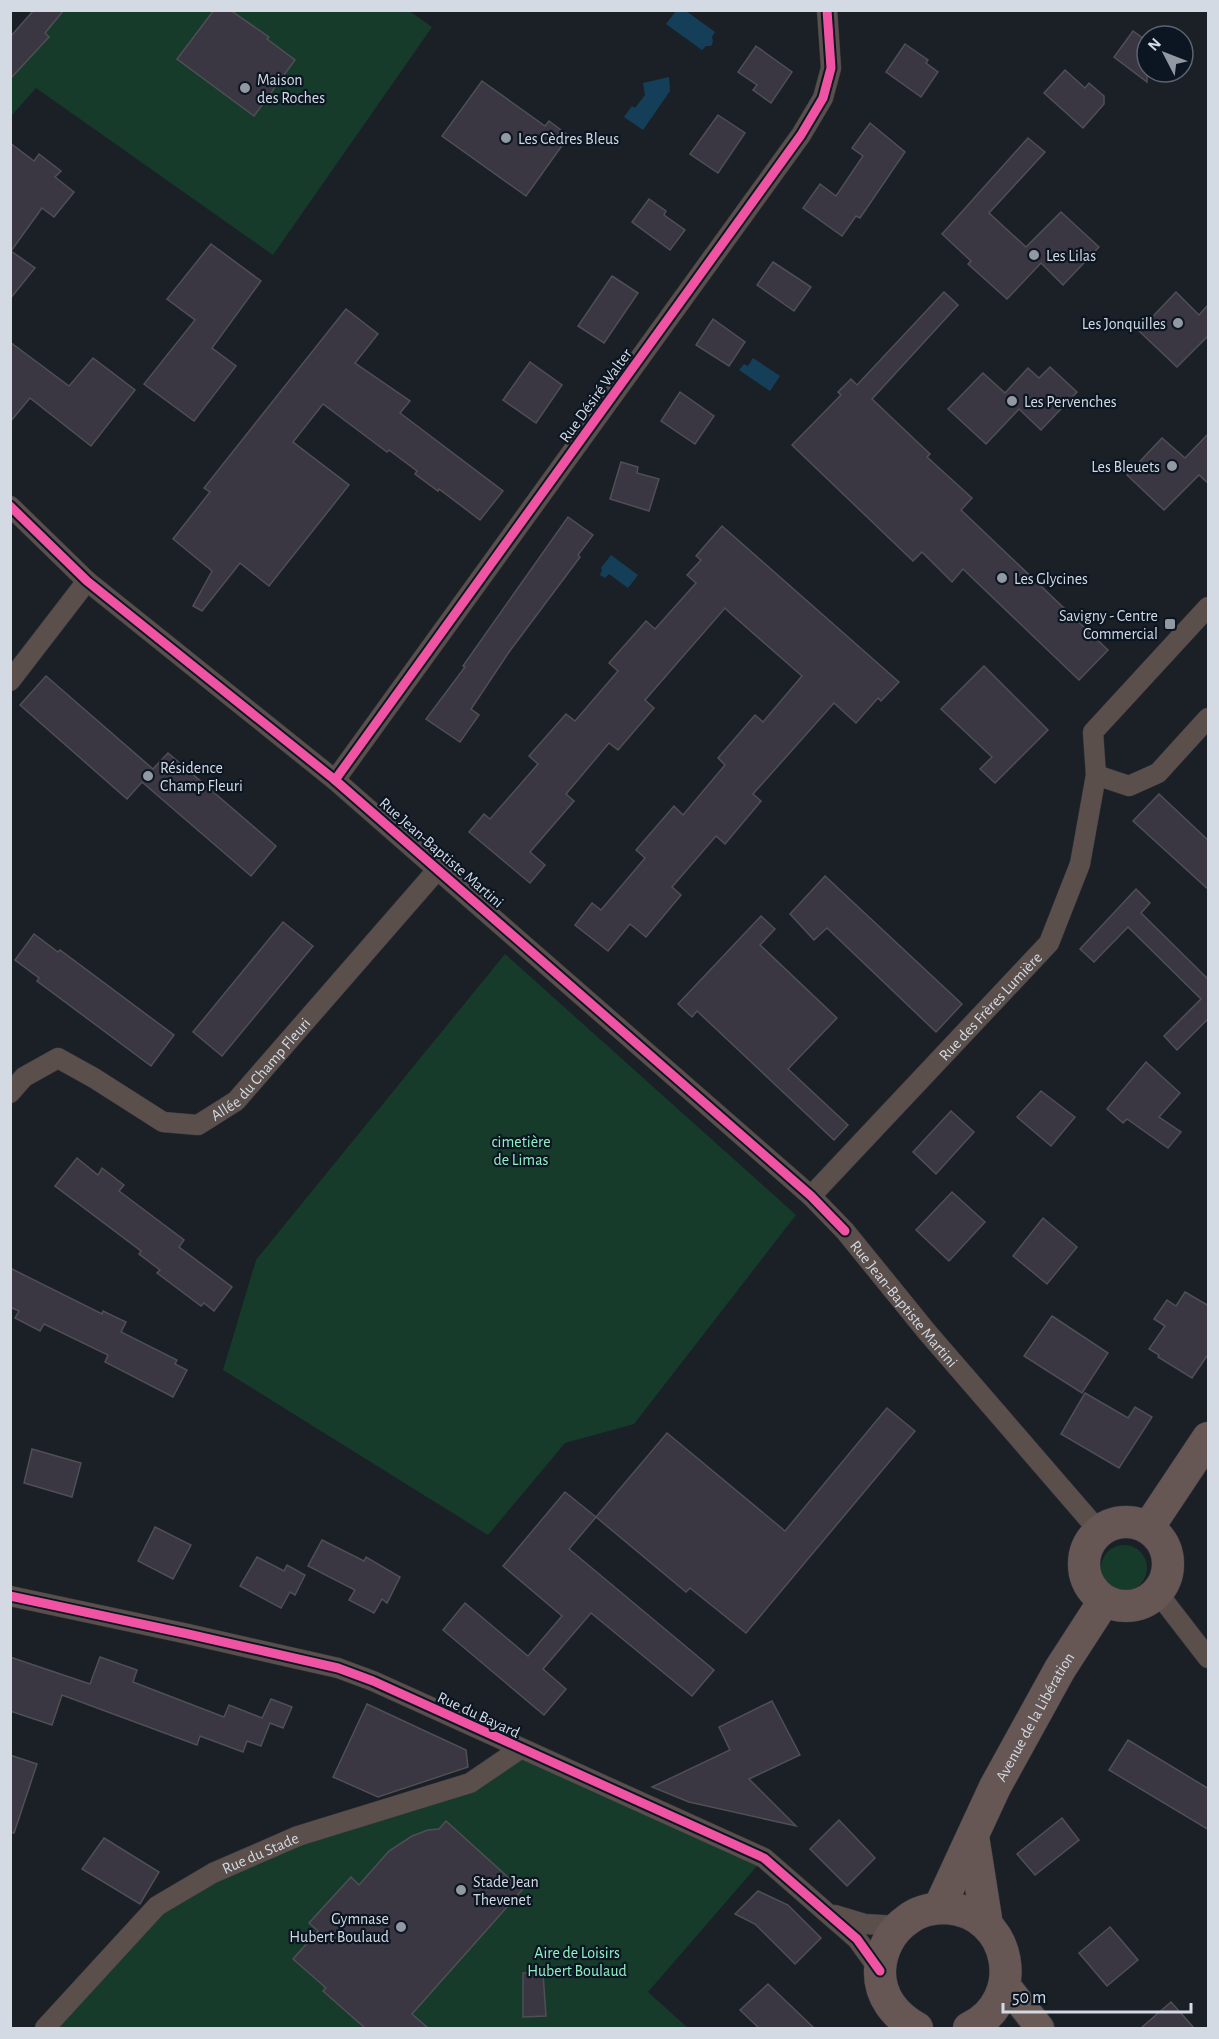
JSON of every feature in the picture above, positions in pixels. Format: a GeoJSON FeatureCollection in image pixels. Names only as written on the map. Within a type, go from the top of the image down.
{"type":"FeatureCollection","features":[{"type":"Feature","properties":{"kind":"main road"},"geometry":{"type":"LineString","coordinates":[[1148,1528],[1209,1438]]}},
{"type":"Feature","properties":{"kind":"main road"},"geometry":{"type":"LineString","coordinates":[[1123,1522],[1136,1523],[1148,1528],[1158,1536],[1168,1558],[1166,1576],[1157,1593],[1146,1601],[1132,1606],[1118,1606],[1104,1601],[1090,1587],[1084,1568],[1085,1554],[1090,1542],[1110,1525],[1123,1522]]}},
{"type":"Feature","properties":{"kind":"main road","name":"Avenue de la Libération"},"geometry":{"type":"LineString","coordinates":[[939,1908],[995,1787],[1060,1669],[1104,1601]]}},
{"type":"Feature","properties":{"kind":"main road"},"geometry":{"type":"LineString","coordinates":[[973,1836],[987,1925]]}},
{"type":"Feature","properties":{"kind":"main road"},"geometry":{"type":"LineString","coordinates":[[900,2023],[884,1992],[880,1971],[885,1947],[898,1926],[910,1917],[939,1908],[956,1909],[973,1915],[987,1925],[999,1942],[1006,1962],[1005,1984],[1000,1999],[979,2027]]}},
{"type":"Feature","properties":{"kind":"main road"},"geometry":{"type":"LineString","coordinates":[[1005,1984],[1040,2028]]}},
{"type":"Feature","properties":{"kind":"street","name":"Rue Désiré Walter"},"geometry":{"type":"LineString","coordinates":[[335,780],[801,135],[823,98],[831,68],[827,10]]}},
{"type":"Feature","properties":{"kind":"street","name":"Rue Jean-Baptiste Martini"},"geometry":{"type":"LineString","coordinates":[[10,506],[87,581],[335,780],[811,1196],[845,1231],[927,1332],[1099,1532]]}},
{"type":"Feature","properties":{"kind":"street"},"geometry":{"type":"LineString","coordinates":[[10,681],[87,581]]}},
{"type":"Feature","properties":{"kind":"street","name":"Rue des Frères Lumière"},"geometry":{"type":"LineString","coordinates":[[811,1196],[1049,943],[1080,864],[1096,775],[1094,732],[1209,607]]}},
{"type":"Feature","properties":{"kind":"street"},"geometry":{"type":"LineString","coordinates":[[1096,775],[1129,786],[1158,773],[1209,718]]}},
{"type":"Feature","properties":{"kind":"street","name":"Allée du Champ Fleuri"},"geometry":{"type":"LineString","coordinates":[[10,1093],[24,1077],[58,1058],[163,1122],[198,1125],[236,1101],[438,869]]}},
{"type":"Feature","properties":{"kind":"street"},"geometry":{"type":"LineString","coordinates":[[1157,1593],[1209,1658]]}},
{"type":"Feature","properties":{"kind":"street","name":"Rue du Bayard"},"geometry":{"type":"LineString","coordinates":[[10,1596],[338,1668],[373,1681],[764,1858],[856,1939],[880,1971]]}},
{"type":"Feature","properties":{"kind":"street","name":"Rue du Stade"},"geometry":{"type":"LineString","coordinates":[[45,2028],[157,1906],[213,1873],[298,1836],[470,1783],[520,1749]]}},
{"type":"Feature","properties":{"kind":"street","name":"Rue du Bayard"},"geometry":{"type":"LineString","coordinates":[[829,1913],[865,1924],[898,1926]]}},
{"type":"Feature","properties":{"kind":"green space"},"geometry":{"type":"Polygon","coordinates":[[[408,10],[432,27],[273,255],[36,88],[11,116],[11,37],[34,11],[408,10]]]}},
{"type":"Feature","properties":{"kind":"green space","name":"cimetière de Limas"},"geometry":{"type":"Polygon","coordinates":[[[505,954],[796,1215],[634,1424],[565,1443],[488,1535],[223,1370],[256,1260],[505,954]]]}},
{"type":"Feature","properties":{"kind":"green space"},"geometry":{"type":"Polygon","coordinates":[[[1124,1545],[1140,1552],[1147,1568],[1140,1584],[1124,1591],[1108,1584],[1101,1568],[1108,1552],[1124,1545]]]}},
{"type":"Feature","properties":{"kind":"green space","name":"Stade Jean Thevenet"},"geometry":{"type":"Polygon","coordinates":[[[520,1749],[764,1858],[648,1992],[688,2028],[45,2028],[116,1950],[213,1873],[470,1783],[520,1749]]]}},
{"type":"Feature","properties":{"kind":"water"},"geometry":{"type":"Polygon","coordinates":[[[676,11],[686,11],[715,32],[711,46],[706,46],[702,50],[666,24],[676,11]]]}},
{"type":"Feature","properties":{"kind":"water"},"geometry":{"type":"Polygon","coordinates":[[[669,77],[670,91],[643,130],[624,117],[632,106],[635,108],[645,95],[643,83],[669,77]]]}},
{"type":"Feature","properties":{"kind":"water"},"geometry":{"type":"Polygon","coordinates":[[[753,358],[780,376],[770,391],[739,370],[744,364],[748,366],[753,358]]]}},
{"type":"Feature","properties":{"kind":"water"},"geometry":{"type":"Polygon","coordinates":[[[611,555],[638,575],[628,588],[609,574],[605,578],[600,575],[601,568],[611,555]]]}},
{"type":"Feature","properties":{"kind":"building"},"geometry":{"type":"Polygon","coordinates":[[[34,10],[64,10],[45,33],[49,37],[10,79],[10,37],[34,10]]]}},
{"type":"Feature","properties":{"kind":"building","name":"Maison des Roches"},"geometry":{"type":"Polygon","coordinates":[[[214,10],[230,10],[269,37],[267,39],[295,60],[254,116],[177,59],[214,10]]]}},
{"type":"Feature","properties":{"kind":"building"},"geometry":{"type":"Polygon","coordinates":[[[1133,31],[1135,32],[1135,73],[1114,57],[1133,31]]]}},
{"type":"Feature","properties":{"kind":"building"},"geometry":{"type":"Polygon","coordinates":[[[905,44],[928,60],[926,63],[938,72],[921,97],[886,72],[905,44]]]}},
{"type":"Feature","properties":{"kind":"building"},"geometry":{"type":"Polygon","coordinates":[[[756,46],[792,72],[771,103],[753,90],[757,85],[738,72],[756,46]]]}},
{"type":"Feature","properties":{"kind":"building"},"geometry":{"type":"Polygon","coordinates":[[[1065,70],[1085,88],[1089,83],[1104,96],[1104,104],[1083,128],[1044,93],[1065,70]]]}},
{"type":"Feature","properties":{"kind":"building","name":"Les Cèdres Bleus"},"geometry":{"type":"Polygon","coordinates":[[[482,81],[545,126],[549,121],[569,136],[526,196],[442,136],[482,81]]]}},
{"type":"Feature","properties":{"kind":"building"},"geometry":{"type":"Polygon","coordinates":[[[718,115],[745,133],[718,173],[690,154],[718,115]]]}},
{"type":"Feature","properties":{"kind":"building"},"geometry":{"type":"Polygon","coordinates":[[[870,123],[905,152],[860,218],[856,216],[842,236],[803,208],[820,184],[836,196],[863,156],[852,148],[870,123]]]}},
{"type":"Feature","properties":{"kind":"building"},"geometry":{"type":"Polygon","coordinates":[[[1028,138],[1045,152],[989,213],[1026,247],[1061,212],[1099,247],[1063,285],[1041,263],[1007,299],[968,264],[971,261],[942,234],[1028,138]]]}},
{"type":"Feature","properties":{"kind":"building"},"geometry":{"type":"Polygon","coordinates":[[[10,143],[34,161],[39,154],[61,171],[55,177],[74,192],[54,217],[42,208],[11,251],[35,268],[10,299],[10,143]]]}},
{"type":"Feature","properties":{"kind":"building"},"geometry":{"type":"Polygon","coordinates":[[[649,199],[666,211],[664,215],[685,230],[670,250],[632,222],[649,199]]]}},
{"type":"Feature","properties":{"kind":"building"},"geometry":{"type":"Polygon","coordinates":[[[211,244],[261,281],[212,348],[236,366],[194,421],[144,384],[195,320],[167,299],[211,244]]]}},
{"type":"Feature","properties":{"kind":"building"},"geometry":{"type":"Polygon","coordinates":[[[773,262],[811,287],[794,311],[757,285],[773,262]]]}},
{"type":"Feature","properties":{"kind":"building"},"geometry":{"type":"Polygon","coordinates":[[[612,276],[638,293],[604,343],[578,326],[612,276]]]}},
{"type":"Feature","properties":{"kind":"building"},"geometry":{"type":"Polygon","coordinates":[[[944,292],[958,305],[872,399],[930,454],[927,457],[972,498],[961,510],[1108,650],[1079,680],[963,569],[952,582],[922,552],[913,561],[792,445],[841,395],[838,392],[851,379],[857,385],[944,292]]]}},
{"type":"Feature","properties":{"kind":"building","name":"Les Jonquilles"},"geometry":{"type":"Polygon","coordinates":[[[1176,292],[1199,315],[1209,304],[1209,335],[1177,367],[1139,331],[1176,292]]]}},
{"type":"Feature","properties":{"kind":"building"},"geometry":{"type":"Polygon","coordinates":[[[346,309],[378,334],[355,363],[410,401],[400,413],[503,491],[480,520],[415,474],[417,471],[389,450],[387,452],[323,404],[293,442],[349,485],[269,586],[240,563],[202,611],[193,606],[212,571],[173,539],[210,492],[204,488],[346,309]]]}},
{"type":"Feature","properties":{"kind":"building"},"geometry":{"type":"Polygon","coordinates":[[[713,319],[745,342],[729,366],[696,345],[713,319]]]}},
{"type":"Feature","properties":{"kind":"building"},"geometry":{"type":"Polygon","coordinates":[[[10,342],[69,386],[93,358],[135,390],[91,446],[30,398],[10,422],[10,342]]]}},
{"type":"Feature","properties":{"kind":"building"},"geometry":{"type":"Polygon","coordinates":[[[530,362],[562,385],[536,423],[503,400],[530,362]]]}},
{"type":"Feature","properties":{"kind":"building","name":"Les Pervenches"},"geometry":{"type":"Polygon","coordinates":[[[1050,367],[1077,392],[1041,430],[1019,409],[986,444],[948,409],[983,373],[1005,393],[1028,368],[1039,378],[1050,367]]]}},
{"type":"Feature","properties":{"kind":"building"},"geometry":{"type":"Polygon","coordinates":[[[680,392],[714,416],[695,444],[661,421],[680,392]]]}},
{"type":"Feature","properties":{"kind":"building","name":"Les Bleuets"},"geometry":{"type":"Polygon","coordinates":[[[1209,433],[1209,484],[1199,475],[1164,510],[1127,475],[1162,438],[1185,458],[1209,433]]]}},
{"type":"Feature","properties":{"kind":"building"},"geometry":{"type":"Polygon","coordinates":[[[621,462],[638,467],[637,473],[659,479],[649,511],[610,499],[621,462]]]}},
{"type":"Feature","properties":{"kind":"building"},"geometry":{"type":"Polygon","coordinates":[[[568,517],[593,535],[578,555],[580,557],[509,652],[471,709],[479,715],[460,742],[426,719],[465,667],[463,666],[568,517]]]}},
{"type":"Feature","properties":{"kind":"building"},"geometry":{"type":"Polygon","coordinates":[[[722,526],[899,682],[881,701],[878,698],[856,723],[834,703],[753,794],[761,801],[725,844],[716,836],[672,887],[681,895],[646,937],[630,924],[608,951],[575,925],[592,903],[601,910],[645,858],[636,850],[674,806],[683,815],[725,765],[718,758],[755,715],[763,722],[802,676],[725,608],[645,700],[654,708],[618,750],[609,743],[566,794],[574,801],[530,852],[545,865],[530,883],[469,832],[484,814],[490,819],[538,764],[529,756],[566,714],[575,721],[618,671],[609,663],[646,621],[655,629],[696,583],[687,575],[701,560],[696,556],[722,526]]]}},
{"type":"Feature","properties":{"kind":"building"},"geometry":{"type":"Polygon","coordinates":[[[984,666],[1048,730],[995,783],[980,769],[992,757],[941,709],[984,666]]]}},
{"type":"Feature","properties":{"kind":"building","name":"Résidence Champ Fleuri"},"geometry":{"type":"Polygon","coordinates":[[[46,676],[153,769],[168,753],[276,846],[251,876],[142,782],[127,799],[20,705],[46,676]]]}},
{"type":"Feature","properties":{"kind":"building"},"geometry":{"type":"Polygon","coordinates":[[[1159,794],[1209,841],[1209,890],[1133,821],[1159,794]]]}},
{"type":"Feature","properties":{"kind":"building"},"geometry":{"type":"Polygon","coordinates":[[[825,876],[962,1004],[936,1032],[827,928],[814,940],[790,914],[825,876]]]}},
{"type":"Feature","properties":{"kind":"building"},"geometry":{"type":"Polygon","coordinates":[[[1136,889],[1150,903],[1141,913],[1209,980],[1209,1018],[1177,1050],[1164,1036],[1201,999],[1128,927],[1094,962],[1080,949],[1136,889]]]}},
{"type":"Feature","properties":{"kind":"building"},"geometry":{"type":"Polygon","coordinates":[[[761,916],[775,929],[760,945],[837,1018],[788,1069],[848,1125],[834,1140],[697,1011],[692,1017],[678,1004],[761,916]]]}},
{"type":"Feature","properties":{"kind":"building"},"geometry":{"type":"Polygon","coordinates":[[[283,922],[313,946],[222,1056],[193,1032],[283,922]]]}},
{"type":"Feature","properties":{"kind":"building"},"geometry":{"type":"Polygon","coordinates":[[[34,934],[58,952],[60,950],[174,1035],[151,1066],[37,981],[39,978],[15,960],[34,934]]]}},
{"type":"Feature","properties":{"kind":"building"},"geometry":{"type":"Polygon","coordinates":[[[1146,1062],[1180,1093],[1159,1117],[1181,1132],[1168,1148],[1127,1119],[1123,1123],[1107,1109],[1146,1062]]]}},
{"type":"Feature","properties":{"kind":"building"},"geometry":{"type":"Polygon","coordinates":[[[1041,1091],[1075,1117],[1051,1146],[1017,1117],[1041,1091]]]}},
{"type":"Feature","properties":{"kind":"building"},"geometry":{"type":"Polygon","coordinates":[[[951,1111],[974,1132],[936,1174],[913,1152],[951,1111]]]}},
{"type":"Feature","properties":{"kind":"building"},"geometry":{"type":"Polygon","coordinates":[[[77,1158],[98,1175],[102,1168],[124,1185],[119,1191],[184,1240],[179,1247],[232,1287],[214,1311],[204,1303],[201,1306],[157,1273],[160,1270],[139,1254],[141,1251],[55,1186],[77,1158]]]}},
{"type":"Feature","properties":{"kind":"building"},"geometry":{"type":"Polygon","coordinates":[[[952,1192],[985,1222],[949,1261],[916,1230],[952,1192]]]}},
{"type":"Feature","properties":{"kind":"building"},"geometry":{"type":"Polygon","coordinates":[[[1043,1218],[1077,1247],[1047,1284],[1013,1256],[1043,1218]]]}},
{"type":"Feature","properties":{"kind":"building"},"geometry":{"type":"Polygon","coordinates":[[[10,1268],[102,1314],[103,1311],[126,1322],[121,1332],[177,1360],[175,1364],[187,1370],[173,1397],[105,1362],[108,1355],[44,1324],[40,1331],[15,1318],[19,1311],[10,1307],[10,1268]]]}},
{"type":"Feature","properties":{"kind":"building"},"geometry":{"type":"Polygon","coordinates":[[[1185,1292],[1209,1306],[1209,1353],[1192,1378],[1149,1349],[1165,1326],[1154,1319],[1167,1300],[1176,1306],[1185,1292]]]}},
{"type":"Feature","properties":{"kind":"building"},"geometry":{"type":"Polygon","coordinates":[[[1052,1316],[1108,1353],[1082,1393],[1024,1356],[1052,1316]]]}},
{"type":"Feature","properties":{"kind":"building"},"geometry":{"type":"Polygon","coordinates":[[[1085,1393],[1128,1418],[1135,1407],[1152,1417],[1119,1468],[1061,1434],[1085,1393]]]}},
{"type":"Feature","properties":{"kind":"building"},"geometry":{"type":"Polygon","coordinates":[[[887,1408],[915,1431],[746,1633],[690,1588],[686,1592],[596,1517],[667,1433],[785,1531],[887,1408]]]}},
{"type":"Feature","properties":{"kind":"building"},"geometry":{"type":"Polygon","coordinates":[[[32,1449],[81,1463],[72,1497],[24,1483],[32,1449]]]}},
{"type":"Feature","properties":{"kind":"building"},"geometry":{"type":"Polygon","coordinates":[[[565,1492],[596,1517],[569,1549],[714,1670],[692,1696],[591,1613],[543,1669],[566,1689],[544,1715],[443,1630],[465,1603],[528,1656],[562,1616],[503,1566],[565,1492]]]}},
{"type":"Feature","properties":{"kind":"building"},"geometry":{"type":"Polygon","coordinates":[[[155,1527],[191,1545],[173,1579],[138,1561],[155,1527]]]}},
{"type":"Feature","properties":{"kind":"building"},"geometry":{"type":"Polygon","coordinates":[[[322,1540],[364,1561],[366,1557],[400,1577],[387,1603],[382,1599],[374,1613],[349,1600],[355,1590],[308,1566],[322,1540]]]}},
{"type":"Feature","properties":{"kind":"building"},"geometry":{"type":"Polygon","coordinates":[[[257,1557],[284,1571],[287,1565],[305,1575],[295,1595],[290,1592],[281,1608],[240,1586],[257,1557]]]}},
{"type":"Feature","properties":{"kind":"building"},"geometry":{"type":"Polygon","coordinates":[[[10,1657],[90,1684],[100,1657],[137,1670],[133,1682],[224,1717],[229,1705],[262,1718],[271,1699],[292,1707],[283,1728],[270,1723],[261,1746],[247,1741],[243,1752],[200,1736],[197,1745],[62,1695],[52,1725],[10,1711],[10,1657]]]}},
{"type":"Feature","properties":{"kind":"building"},"geometry":{"type":"Polygon","coordinates":[[[772,1701],[800,1755],[749,1779],[796,1826],[689,1802],[652,1787],[730,1750],[719,1727],[772,1701]]]}},
{"type":"Feature","properties":{"kind":"building"},"geometry":{"type":"Polygon","coordinates":[[[367,1704],[466,1750],[468,1767],[378,1797],[333,1777],[367,1704]]]}},
{"type":"Feature","properties":{"kind":"building"},"geometry":{"type":"Polygon","coordinates":[[[1128,1740],[1209,1789],[1209,1830],[1109,1770],[1128,1740]]]}},
{"type":"Feature","properties":{"kind":"building"},"geometry":{"type":"Polygon","coordinates":[[[10,1755],[37,1764],[14,1833],[10,1832],[10,1755]]]}},
{"type":"Feature","properties":{"kind":"building"},"geometry":{"type":"Polygon","coordinates":[[[1062,1818],[1079,1840],[1035,1875],[1017,1854],[1062,1818]]]}},
{"type":"Feature","properties":{"kind":"building"},"geometry":{"type":"Polygon","coordinates":[[[839,1820],[875,1858],[847,1886],[810,1849],[839,1820]]]}},
{"type":"Feature","properties":{"kind":"building","name":"Gymnase Hubert Boulaud"},"geometry":{"type":"Polygon","coordinates":[[[446,1821],[522,1890],[412,2014],[428,2028],[365,2028],[323,1991],[326,1988],[293,1959],[318,1931],[309,1923],[351,1877],[359,1885],[389,1851],[412,1836],[439,1829],[446,1821]]]}},
{"type":"Feature","properties":{"kind":"building"},"geometry":{"type":"Polygon","coordinates":[[[104,1838],[159,1872],[140,1904],[82,1869],[104,1838]]]}},
{"type":"Feature","properties":{"kind":"building"},"geometry":{"type":"Polygon","coordinates":[[[758,1891],[788,1905],[821,1938],[795,1964],[755,1924],[735,1914],[758,1891]]]}},
{"type":"Feature","properties":{"kind":"building"},"geometry":{"type":"Polygon","coordinates":[[[1110,1927],[1138,1960],[1107,1986],[1079,1953],[1110,1927]]]}},
{"type":"Feature","properties":{"kind":"building"},"geometry":{"type":"Polygon","coordinates":[[[523,1973],[543,1973],[546,2016],[523,2017],[523,1973]]]}},
{"type":"Feature","properties":{"kind":"building"},"geometry":{"type":"Polygon","coordinates":[[[768,1984],[814,2028],[759,2028],[740,2010],[768,1984]]]}},
{"type":"Feature","properties":{"kind":"building"},"geometry":{"type":"Polygon","coordinates":[[[1171,2002],[1194,2028],[1141,2028],[1171,2002]]]}},
{"type":"Feature","properties":{"kind":"cycle path"},"geometry":{"type":"LineString","coordinates":[[335,780],[801,135],[823,98],[831,68],[827,10]]}},
{"type":"Feature","properties":{"kind":"cycle path"},"geometry":{"type":"LineString","coordinates":[[10,506],[87,581],[335,780],[811,1196],[845,1231]]}},
{"type":"Feature","properties":{"kind":"cycle path"},"geometry":{"type":"LineString","coordinates":[[10,1596],[338,1668],[373,1681],[764,1858],[857,1939],[880,1971]]}},
{"type":"Feature","properties":{"kind":"place","name":"Maison des Roches"},"geometry":{"type":"Point","coordinates":[245,88]}},
{"type":"Feature","properties":{"kind":"place","name":"Les Cèdres Bleus"},"geometry":{"type":"Point","coordinates":[506,138]}},
{"type":"Feature","properties":{"kind":"place","name":"Les Lilas"},"geometry":{"type":"Point","coordinates":[1034,255]}},
{"type":"Feature","properties":{"kind":"place","name":"Les Jonquilles"},"geometry":{"type":"Point","coordinates":[1178,323]}},
{"type":"Feature","properties":{"kind":"place","name":"Les Pervenches"},"geometry":{"type":"Point","coordinates":[1012,401]}},
{"type":"Feature","properties":{"kind":"place","name":"Les Bleuets"},"geometry":{"type":"Point","coordinates":[1172,466]}},
{"type":"Feature","properties":{"kind":"place","name":"Les Glycines"},"geometry":{"type":"Point","coordinates":[1002,578]}},
{"type":"Feature","properties":{"kind":"place","name":"Savigny - Centre Commercial"},"geometry":{"type":"Point","coordinates":[1170,624]}},
{"type":"Feature","properties":{"kind":"place","name":"Résidence Champ Fleuri"},"geometry":{"type":"Point","coordinates":[148,776]}},
{"type":"Feature","properties":{"kind":"place","name":"Stade Jean Thevenet"},"geometry":{"type":"Point","coordinates":[461,1890]}},
{"type":"Feature","properties":{"kind":"place","name":"Gymnase Hubert Boulaud"},"geometry":{"type":"Point","coordinates":[401,1927]}},
{"type":"Feature","properties":{"kind":"park label","name":"Aire de Loisirs Hubert Boulaud"},"geometry":{"type":"Point","coordinates":[577,1961]}}]}
